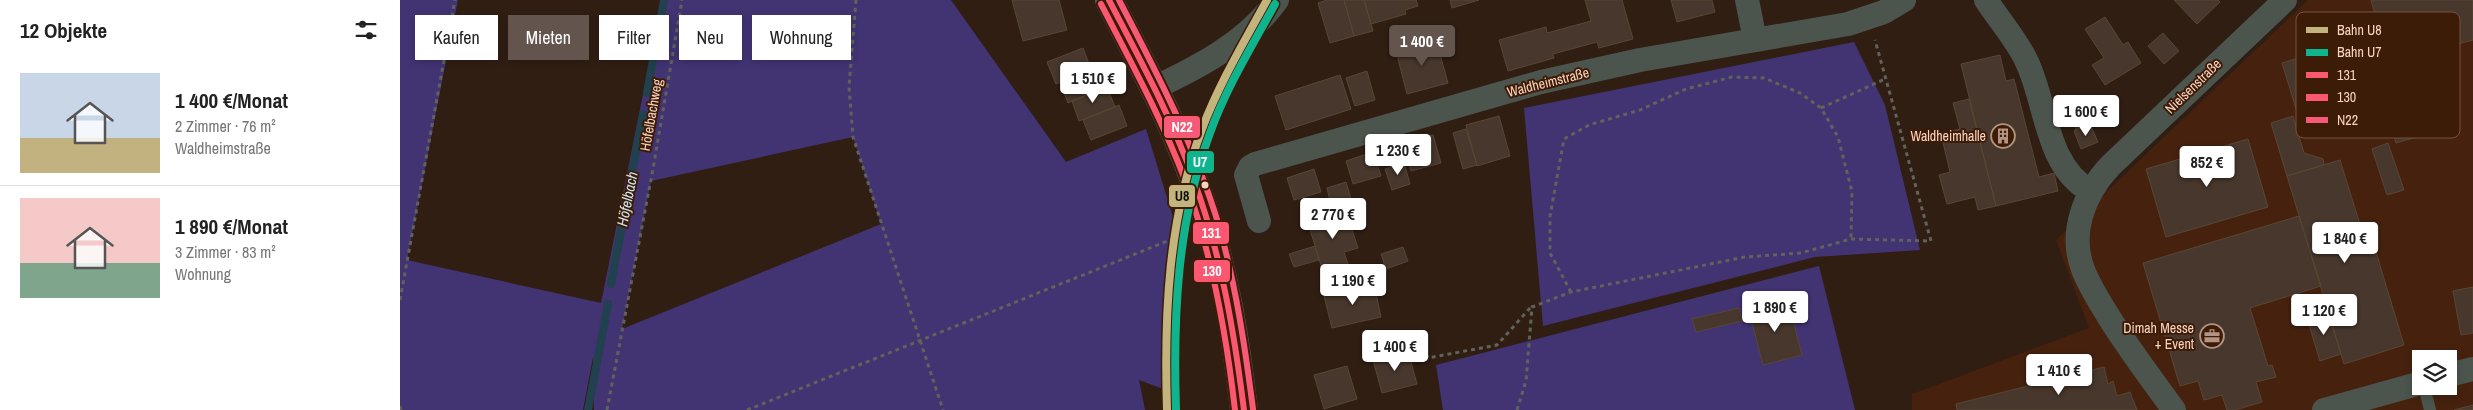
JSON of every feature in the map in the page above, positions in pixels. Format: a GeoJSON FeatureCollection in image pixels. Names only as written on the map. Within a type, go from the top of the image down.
{"type":"FeatureCollection","features":[{"type":"Feature","properties":{"kind":"main road"},"geometry":{"type":"LineString","coordinates":[[1109,0],[1154,88],[1185,155],[1207,219],[1230,306],[1244,410]]}},
{"type":"Feature","properties":{"kind":"street"},"geometry":{"type":"LineString","coordinates":[[1154,88],[1206,61],[1226,48],[1259,22],[1277,0]]}},
{"type":"Feature","properties":{"kind":"street"},"geometry":{"type":"LineString","coordinates":[[1747,0],[1755,40]]}},
{"type":"Feature","properties":{"kind":"street","name":"Waldheimstraße"},"geometry":{"type":"LineString","coordinates":[[1259,221],[1246,174],[1250,167],[1255,164],[1541,82],[1640,60],[1848,24],[1866,19],[1904,0]]}},
{"type":"Feature","properties":{"kind":"street"},"geometry":{"type":"LineString","coordinates":[[1986,0],[2025,58],[2061,161],[2075,180],[2090,191]]}},
{"type":"Feature","properties":{"kind":"street","name":"Nielsenstraße"},"geometry":{"type":"LineString","coordinates":[[2174,410],[2128,348],[2083,270],[2079,249],[2079,224],[2090,191],[2110,166],[2285,0]]}},
{"type":"Feature","properties":{"kind":"street"},"geometry":{"type":"LineString","coordinates":[[2457,373],[2473,369]]}},
{"type":"Feature","properties":{"kind":"street"},"geometry":{"type":"LineString","coordinates":[[2324,410],[2412,385]]}},
{"type":"Feature","properties":{"kind":"lane"},"geometry":{"type":"LineString","coordinates":[[2426,395],[2430,410]]}},
{"type":"Feature","properties":{"kind":"path"},"geometry":{"type":"LineString","coordinates":[[400,300],[454,0]]}},
{"type":"Feature","properties":{"kind":"path","name":"Höfelbachweg"},"geometry":{"type":"LineString","coordinates":[[607,410],[653,170],[682,0]]}},
{"type":"Feature","properties":{"kind":"path"},"geometry":{"type":"LineString","coordinates":[[856,0],[849,87],[853,137],[943,410]]}},
{"type":"Feature","properties":{"kind":"path"},"geometry":{"type":"LineString","coordinates":[[1417,332],[1428,358],[1497,345],[1532,307],[1571,292],[1745,257],[1801,253],[1851,239],[1931,241],[1873,34],[1866,19]]}},
{"type":"Feature","properties":{"kind":"path"},"geometry":{"type":"LineString","coordinates":[[1571,292],[1550,253],[1550,216],[1564,139],[1589,125],[1640,110],[1686,89],[1732,77],[1764,78],[1800,93],[1821,108],[1838,137],[1852,192],[1851,239]]}},
{"type":"Feature","properties":{"kind":"path"},"geometry":{"type":"LineString","coordinates":[[1821,108],[1885,80]]}},
{"type":"Feature","properties":{"kind":"path"},"geometry":{"type":"LineString","coordinates":[[747,410],[1190,232]]}},
{"type":"Feature","properties":{"kind":"path"},"geometry":{"type":"LineString","coordinates":[[1516,410],[1526,381],[1532,307]]}},
{"type":"Feature","properties":{"kind":"path"},"geometry":{"type":"LineString","coordinates":[[400,406],[401,410]]}},
{"type":"Feature","properties":{"kind":"shaded area"},"geometry":{"type":"Polygon","coordinates":[[[400,0],[458,0],[455,15],[415,15],[415,60],[446,60],[407,260],[601,303],[650,60],[669,60],[669,15],[659,15],[662,0],[951,0],[1066,162],[1146,129],[1175,224],[1175,267],[1166,390],[1139,380],[1145,410],[594,410],[593,357],[583,410],[400,410],[400,0]],[[853,137],[651,181],[622,329],[881,224],[853,137]]]}},
{"type":"Feature","properties":{"kind":"shaded area"},"geometry":{"type":"Polygon","coordinates":[[[2308,0],[2473,0],[2473,410],[1912,410],[1912,394],[2089,328],[2056,240],[2308,0]]]}},
{"type":"Feature","properties":{"kind":"shaded area"},"geometry":{"type":"Polygon","coordinates":[[[1854,42],[1885,105],[1920,250],[1815,257],[1543,326],[1524,108],[1854,42]]]}},
{"type":"Feature","properties":{"kind":"shaded area"},"geometry":{"type":"Polygon","coordinates":[[[1819,266],[1855,410],[1443,410],[1436,365],[1819,266]]]}},
{"type":"Feature","properties":{"kind":"building"},"geometry":{"type":"Polygon","coordinates":[[[1012,0],[1059,0],[1067,30],[1023,41],[1012,0]]]}},
{"type":"Feature","properties":{"kind":"building"},"geometry":{"type":"Polygon","coordinates":[[[1327,0],[1344,0],[1354,36],[1330,43],[1318,3],[1327,0]]]}},
{"type":"Feature","properties":{"kind":"building"},"geometry":{"type":"Polygon","coordinates":[[[1344,0],[1364,0],[1373,31],[1354,36],[1344,0]]]}},
{"type":"Feature","properties":{"kind":"building"},"geometry":{"type":"Polygon","coordinates":[[[1364,0],[1416,0],[1418,6],[1405,10],[1406,14],[1371,24],[1364,0]]]}},
{"type":"Feature","properties":{"kind":"building"},"geometry":{"type":"Polygon","coordinates":[[[1450,0],[1479,0],[1452,8],[1450,0]]]}},
{"type":"Feature","properties":{"kind":"building"},"geometry":{"type":"Polygon","coordinates":[[[1585,0],[1622,0],[1633,39],[1599,48],[1597,42],[1553,54],[1554,58],[1508,71],[1499,40],[1546,27],[1547,33],[1591,21],[1585,0]]]}},
{"type":"Feature","properties":{"kind":"building"},"geometry":{"type":"Polygon","coordinates":[[[1671,0],[1712,0],[1715,12],[1677,22],[1671,0]]]}},
{"type":"Feature","properties":{"kind":"building"},"geometry":{"type":"Polygon","coordinates":[[[2174,0],[2218,0],[2220,2],[2197,24],[2174,0]]]}},
{"type":"Feature","properties":{"kind":"building"},"geometry":{"type":"Polygon","coordinates":[[[2371,0],[2473,0],[2473,40],[2460,44],[2460,12],[2374,12],[2371,0]]]}},
{"type":"Feature","properties":{"kind":"building"},"geometry":{"type":"Polygon","coordinates":[[[2105,17],[2123,45],[2128,42],[2141,63],[2105,85],[2092,65],[2104,58],[2085,29],[2105,17]]]}},
{"type":"Feature","properties":{"kind":"building"},"geometry":{"type":"Polygon","coordinates":[[[2163,33],[2179,51],[2164,64],[2148,46],[2163,33]]]}},
{"type":"Feature","properties":{"kind":"building"},"geometry":{"type":"Polygon","coordinates":[[[1436,40],[1448,83],[1407,94],[1396,51],[1436,40]]]}},
{"type":"Feature","properties":{"kind":"building"},"geometry":{"type":"Polygon","coordinates":[[[1083,48],[1091,69],[1056,84],[1047,62],[1083,48]]]}},
{"type":"Feature","properties":{"kind":"building","name":"Waldheimhalle"},"geometry":{"type":"Polygon","coordinates":[[[2000,55],[2006,81],[2014,79],[2039,177],[2054,173],[2058,191],[1996,206],[1961,64],[2000,55]]]}},
{"type":"Feature","properties":{"kind":"building"},"geometry":{"type":"Polygon","coordinates":[[[2296,59],[2296,109],[2282,63],[2296,59]]]}},
{"type":"Feature","properties":{"kind":"building"},"geometry":{"type":"Polygon","coordinates":[[[1095,68],[1103,88],[1068,103],[1060,82],[1095,68]]]}},
{"type":"Feature","properties":{"kind":"building"},"geometry":{"type":"Polygon","coordinates":[[[1367,71],[1375,100],[1355,106],[1346,78],[1367,71]]]}},
{"type":"Feature","properties":{"kind":"building"},"geometry":{"type":"Polygon","coordinates":[[[1340,75],[1351,109],[1286,130],[1275,96],[1340,75]]]}},
{"type":"Feature","properties":{"kind":"building"},"geometry":{"type":"Polygon","coordinates":[[[1107,87],[1115,107],[1079,121],[1072,101],[1107,87]]]}},
{"type":"Feature","properties":{"kind":"building"},"geometry":{"type":"Polygon","coordinates":[[[1969,99],[1996,206],[1978,210],[1975,197],[1947,204],[1939,175],[1950,172],[1941,134],[1960,129],[1953,103],[1969,99]]]}},
{"type":"Feature","properties":{"kind":"building"},"geometry":{"type":"Polygon","coordinates":[[[2088,102],[2097,121],[2076,130],[2068,110],[2088,102]]]}},
{"type":"Feature","properties":{"kind":"building"},"geometry":{"type":"Polygon","coordinates":[[[1119,105],[1127,126],[1091,140],[1083,120],[1119,105]]]}},
{"type":"Feature","properties":{"kind":"building"},"geometry":{"type":"Polygon","coordinates":[[[1499,116],[1510,156],[1477,166],[1466,125],[1499,116]]]}},
{"type":"Feature","properties":{"kind":"building"},"geometry":{"type":"Polygon","coordinates":[[[2293,116],[2296,126],[2296,138],[2300,138],[2304,153],[2323,159],[2324,165],[2287,176],[2271,123],[2293,116]]]}},
{"type":"Feature","properties":{"kind":"building"},"geometry":{"type":"Polygon","coordinates":[[[2090,124],[2098,142],[2081,149],[2074,131],[2090,124]]]}},
{"type":"Feature","properties":{"kind":"building"},"geometry":{"type":"Polygon","coordinates":[[[1466,129],[1477,165],[1463,169],[1453,133],[1466,129]]]}},
{"type":"Feature","properties":{"kind":"building"},"geometry":{"type":"Polygon","coordinates":[[[1433,135],[1441,163],[1411,171],[1403,143],[1433,135]]]}},
{"type":"Feature","properties":{"kind":"building"},"geometry":{"type":"Polygon","coordinates":[[[2395,138],[2414,138],[2396,143],[2395,138]]]}},
{"type":"Feature","properties":{"kind":"building"},"geometry":{"type":"Polygon","coordinates":[[[2248,139],[2268,207],[2166,237],[2146,169],[2248,139]]]}},
{"type":"Feature","properties":{"kind":"building"},"geometry":{"type":"Polygon","coordinates":[[[2388,143],[2404,190],[2387,195],[2372,149],[2388,143]]]}},
{"type":"Feature","properties":{"kind":"building"},"geometry":{"type":"Polygon","coordinates":[[[1373,152],[1381,176],[1353,184],[1346,161],[1373,152]]]}},
{"type":"Feature","properties":{"kind":"building"},"geometry":{"type":"Polygon","coordinates":[[[2340,160],[2363,234],[2370,232],[2404,345],[2344,364],[2287,176],[2340,160]]]}},
{"type":"Feature","properties":{"kind":"building"},"geometry":{"type":"Polygon","coordinates":[[[1404,163],[1410,184],[1392,190],[1385,169],[1404,163]]]}},
{"type":"Feature","properties":{"kind":"building"},"geometry":{"type":"Polygon","coordinates":[[[1314,169],[1321,192],[1294,200],[1287,178],[1314,169]]]}},
{"type":"Feature","properties":{"kind":"building"},"geometry":{"type":"Polygon","coordinates":[[[1346,182],[1351,199],[1331,205],[1327,188],[1346,182]]]}},
{"type":"Feature","properties":{"kind":"building"},"geometry":{"type":"Polygon","coordinates":[[[1346,211],[1358,248],[1344,252],[1348,264],[1323,272],[1308,223],[1346,211]]]}},
{"type":"Feature","properties":{"kind":"building","name":"Dimah Messe + Event"},"geometry":{"type":"Polygon","coordinates":[[[2299,216],[2321,286],[2250,308],[2268,366],[2272,365],[2276,377],[2256,382],[2262,402],[2235,410],[2227,410],[2222,395],[2204,400],[2198,381],[2180,386],[2143,263],[2299,216]]]}},
{"type":"Feature","properties":{"kind":"building"},"geometry":{"type":"Polygon","coordinates":[[[1315,246],[1319,260],[1294,267],[1289,254],[1315,246]]]}},
{"type":"Feature","properties":{"kind":"building"},"geometry":{"type":"Polygon","coordinates":[[[1403,247],[1408,261],[1386,269],[1381,254],[1403,247]]]}},
{"type":"Feature","properties":{"kind":"building"},"geometry":{"type":"Polygon","coordinates":[[[1374,284],[1381,317],[1332,328],[1324,296],[1374,284]]]}},
{"type":"Feature","properties":{"kind":"building"},"geometry":{"type":"Polygon","coordinates":[[[2473,287],[2473,333],[2461,335],[2453,291],[2473,287]]]}},
{"type":"Feature","properties":{"kind":"building"},"geometry":{"type":"Polygon","coordinates":[[[1788,301],[1802,355],[1763,365],[1749,311],[1788,301]]]}},
{"type":"Feature","properties":{"kind":"building"},"geometry":{"type":"Polygon","coordinates":[[[1739,308],[1742,321],[1696,332],[1692,319],[1739,308]]]}},
{"type":"Feature","properties":{"kind":"building"},"geometry":{"type":"Polygon","coordinates":[[[2328,311],[2341,354],[2320,361],[2307,318],[2328,311]]]}},
{"type":"Feature","properties":{"kind":"building"},"geometry":{"type":"Polygon","coordinates":[[[1408,351],[1417,384],[1382,393],[1373,360],[1408,351]]]}},
{"type":"Feature","properties":{"kind":"building"},"geometry":{"type":"Polygon","coordinates":[[[1347,366],[1357,399],[1324,409],[1314,375],[1347,366]]]}},
{"type":"Feature","properties":{"kind":"building"},"geometry":{"type":"Polygon","coordinates":[[[2104,367],[2108,384],[2113,381],[2117,396],[2130,392],[2137,410],[1957,410],[1956,404],[2104,367]]]}},
{"type":"Feature","properties":{"kind":"building"},"geometry":{"type":"Polygon","coordinates":[[[2473,405],[2473,410],[2454,410],[2473,405]]]}},
{"type":"Feature","properties":{"kind":"waterway","name":"Höfelbach"},"geometry":{"type":"LineString","coordinates":[[647,93],[664,0]]}},
{"type":"Feature","properties":{"kind":"waterway","name":"Höfelbach"},"geometry":{"type":"LineString","coordinates":[[611,284],[643,114]]}},
{"type":"Feature","properties":{"kind":"waterway","name":"Höfelbach"},"geometry":{"type":"LineString","coordinates":[[588,410],[608,304]]}},
{"type":"Feature","properties":{"kind":"rail line","name":"U8"},"geometry":{"type":"LineString","coordinates":[[1167,410],[1166,339],[1168,303],[1175,232],[1182,198],[1191,163],[1209,112],[1232,63],[1267,0]]}},
{"type":"Feature","properties":{"kind":"rail line","name":"U7"},"geometry":{"type":"LineString","coordinates":[[1176,410],[1175,340],[1177,305],[1184,235],[1190,201],[1216,116],[1240,67],[1275,4]]}},
{"type":"Feature","properties":{"kind":"transit line","name":"131"},"geometry":{"type":"LineString","coordinates":[[1109,0],[1165,110],[1203,206],[1225,292],[1244,410]]}},
{"type":"Feature","properties":{"kind":"transit line","name":"N22"},"geometry":{"type":"LineString","coordinates":[[1119,0],[1187,139],[1199,167],[1219,226],[1235,294],[1253,409]]}},
{"type":"Feature","properties":{"kind":"transit line","name":"130"},"geometry":{"type":"LineString","coordinates":[[1101,4],[1146,91],[1185,180],[1195,208],[1217,293],[1235,410]]}},
{"type":"Feature","properties":{"kind":"place","name":"Waldheimhalle"},"geometry":{"type":"Point","coordinates":[2003,136]}},
{"type":"Feature","properties":{"kind":"place","name":"Dimah Messe + Event"},"geometry":{"type":"Point","coordinates":[2212,336]}}]}
